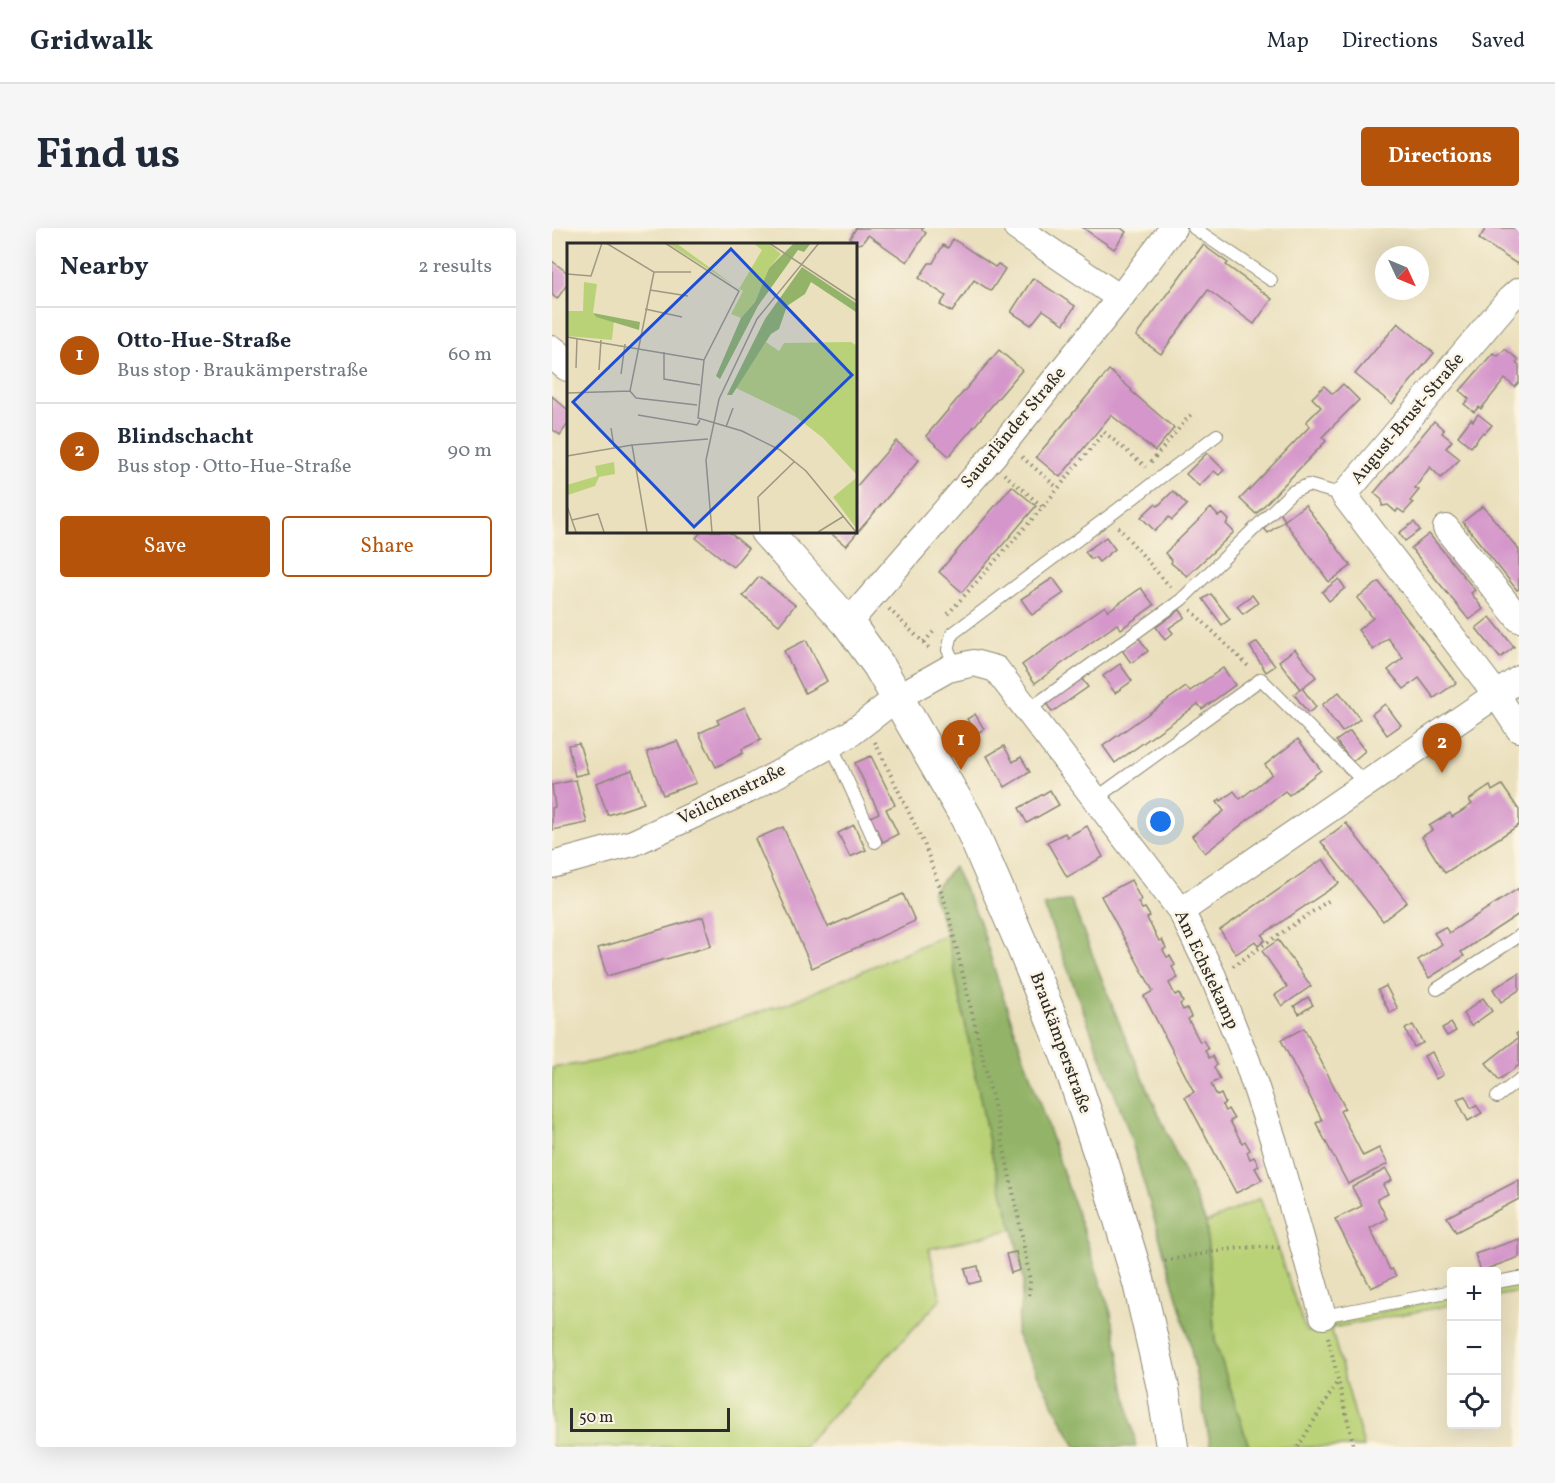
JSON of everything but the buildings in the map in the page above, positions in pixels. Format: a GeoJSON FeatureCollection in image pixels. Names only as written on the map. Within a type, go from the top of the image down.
{"type":"FeatureCollection","features":[{"type":"Feature","properties":{"kind":"street"},"geometry":{"type":"LineString","coordinates":[[1017,228],[1120,298]]}},
{"type":"Feature","properties":{"kind":"street","name":"Sauerländer Straße"},"geometry":{"type":"LineString","coordinates":[[848,623],[996,451],[1120,298],[1173,228]]}},
{"type":"Feature","properties":{"kind":"street","name":"August-Brust-Straße"},"geometry":{"type":"LineString","coordinates":[[1519,291],[1344,495],[1496,694],[1519,729]]}},
{"type":"Feature","properties":{"kind":"street"},"geometry":{"type":"LineString","coordinates":[[552,352],[567,364]]}},
{"type":"Feature","properties":{"kind":"street"},"geometry":{"type":"LineString","coordinates":[[1446,528],[1519,620]]}},
{"type":"Feature","properties":{"kind":"street","name":"Braukämperstraße"},"geometry":{"type":"LineString","coordinates":[[767,532],[848,623],[879,666],[967,819],[1022,943],[1067,1058],[1104,1167],[1139,1283],[1163,1388],[1172,1447]]}},
{"type":"Feature","properties":{"kind":"street","name":"Am Echstekamp"},"geometry":{"type":"LineString","coordinates":[[898,697],[953,668],[974,663],[996,669],[1181,911],[1213,976],[1247,1061],[1274,1142],[1323,1316]]}},
{"type":"Feature","properties":{"kind":"street"},"geometry":{"type":"LineString","coordinates":[[1181,911],[1519,679]]}},
{"type":"Feature","properties":{"kind":"street","name":"Veilchenstraße"},"geometry":{"type":"LineString","coordinates":[[552,865],[633,843],[750,789],[866,723],[898,697]]}},
{"type":"Feature","properties":{"kind":"lane"},"geometry":{"type":"LineString","coordinates":[[1194,228],[1271,280]]}},
{"type":"Feature","properties":{"kind":"lane"},"geometry":{"type":"LineString","coordinates":[[953,668],[948,650],[952,634],[1217,435]]}},
{"type":"Feature","properties":{"kind":"lane"},"geometry":{"type":"LineString","coordinates":[[1028,710],[1181,600],[1292,492],[1308,485],[1344,495]]}},
{"type":"Feature","properties":{"kind":"lane"},"geometry":{"type":"LineString","coordinates":[[1095,799],[1261,679],[1366,784]]}},
{"type":"Feature","properties":{"kind":"lane"},"geometry":{"type":"LineString","coordinates":[[831,744],[875,842]]}},
{"type":"Feature","properties":{"kind":"lane"},"geometry":{"type":"LineString","coordinates":[[1437,989],[1519,936]]}},
{"type":"Feature","properties":{"kind":"lane"},"geometry":{"type":"LineString","coordinates":[[1497,1097],[1519,1080]]}},
{"type":"Feature","properties":{"kind":"lane"},"geometry":{"type":"LineString","coordinates":[[1501,1281],[1519,1278]]}},
{"type":"Feature","properties":{"kind":"lane"},"geometry":{"type":"LineString","coordinates":[[1323,1316],[1447,1292]]}},
{"type":"Feature","properties":{"kind":"path"},"geometry":{"type":"LineString","coordinates":[[948,615],[1043,507],[1104,432],[1146,468],[1191,414]]}},
{"type":"Feature","properties":{"kind":"path"},"geometry":{"type":"LineString","coordinates":[[996,451],[1058,488]]}},
{"type":"Feature","properties":{"kind":"path"},"geometry":{"type":"LineString","coordinates":[[996,451],[1043,507]]}},
{"type":"Feature","properties":{"kind":"path"},"geometry":{"type":"LineString","coordinates":[[873,594],[953,668]]}},
{"type":"Feature","properties":{"kind":"path"},"geometry":{"type":"LineString","coordinates":[[924,642],[940,624]]}},
{"type":"Feature","properties":{"kind":"path"},"geometry":{"type":"LineString","coordinates":[[866,723],[925,846],[947,908],[1000,1130],[1021,1230],[1030,1281],[1029,1299]]}},
{"type":"Feature","properties":{"kind":"path"},"geometry":{"type":"LineString","coordinates":[[1237,963],[1331,899]]}},
{"type":"Feature","properties":{"kind":"path"},"geometry":{"type":"LineString","coordinates":[[1165,1261],[1214,1252],[1269,1247],[1305,1250]]}},
{"type":"Feature","properties":{"kind":"path"},"geometry":{"type":"LineString","coordinates":[[1323,1316],[1354,1447]]}},
{"type":"Feature","properties":{"kind":"path"},"geometry":{"type":"LineString","coordinates":[[1298,1447],[1338,1380]]}},
{"type":"Feature","properties":{"kind":"green space"},"geometry":{"type":"Polygon","coordinates":[[[954,867],[980,922],[1111,1313],[1136,1447],[1076,1447],[1016,1334],[1024,1281],[1013,1229],[991,1152],[947,934],[932,892],[954,867]]]}},
{"type":"Feature","properties":{"kind":"green space"},"geometry":{"type":"Polygon","coordinates":[[[1071,900],[1120,1025],[1206,1223],[1215,1341],[1249,1447],[1211,1447],[1188,1335],[1128,1129],[1044,906],[1071,900]]]}},
{"type":"Feature","properties":{"kind":"green space"},"geometry":{"type":"Polygon","coordinates":[[[947,934],[991,1152],[1013,1229],[929,1249],[941,1299],[803,1447],[552,1447],[552,1068],[598,1061],[786,1004],[947,934]]]}},
{"type":"Feature","properties":{"kind":"green space"},"geometry":{"type":"Polygon","coordinates":[[[1260,1198],[1306,1332],[1331,1328],[1364,1447],[1249,1447],[1215,1341],[1206,1223],[1260,1198]]]}},
{"type":"Feature","properties":{"kind":"green space"},"geometry":{"type":"Polygon","coordinates":[[[1519,1283],[1519,1292],[1501,1295],[1501,1286],[1519,1283]]]}},
{"type":"Feature","properties":{"kind":"green space"},"geometry":{"type":"Polygon","coordinates":[[[1447,1298],[1447,1306],[1331,1328],[1334,1322],[1447,1298]]]}},
{"type":"Feature","properties":{"kind":"place","name":"Otto-Hue-Straße"},"geometry":{"type":"Point","coordinates":[961,770]}},
{"type":"Feature","properties":{"kind":"place","name":"Blindschacht"},"geometry":{"type":"Point","coordinates":[1442,773]}}]}
